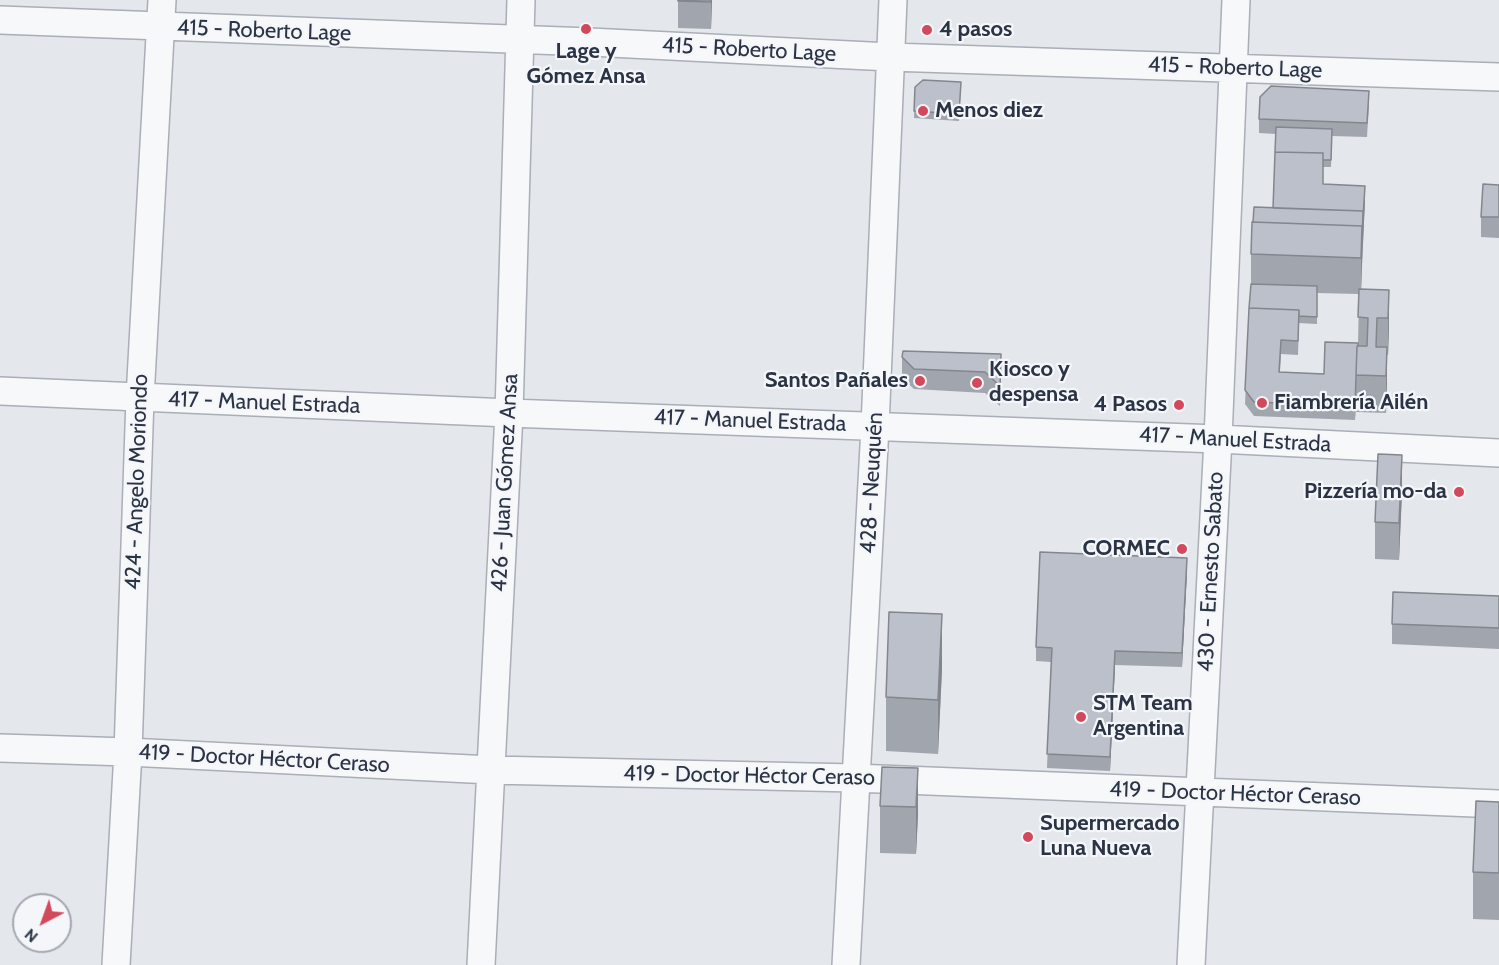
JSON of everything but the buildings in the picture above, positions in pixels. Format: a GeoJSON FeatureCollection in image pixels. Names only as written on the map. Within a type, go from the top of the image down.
{"type":"FeatureCollection","features":[{"type":"Feature","properties":{"kind":"street","name":"424 - Angelo Moriondo"},"geometry":{"type":"LineString","coordinates":[[116,965],[128,752],[140,398],[162,0]]}},
{"type":"Feature","properties":{"kind":"street","name":"426 - Juan Gómez Ansa"},"geometry":{"type":"LineString","coordinates":[[481,965],[509,413],[521,0]]}},
{"type":"Feature","properties":{"kind":"street","name":"428 - Neuquén"},"geometry":{"type":"LineString","coordinates":[[846,965],[875,427],[893,0]]}},
{"type":"Feature","properties":{"kind":"street","name":"430 - Ernesto Sabato"},"geometry":{"type":"LineString","coordinates":[[1191,965],[1218,439],[1236,0]]}},
{"type":"Feature","properties":{"kind":"street","name":"415 - Roberto Lage"},"geometry":{"type":"LineString","coordinates":[[0,20],[890,57],[1499,77]]}},
{"type":"Feature","properties":{"kind":"street","name":"417 - Manuel Estrada"},"geometry":{"type":"LineString","coordinates":[[0,392],[1218,439],[1499,453]]}},
{"type":"Feature","properties":{"kind":"street","name":"419 - Doctor Héctor Ceraso"},"geometry":{"type":"LineString","coordinates":[[0,748],[491,770],[855,777],[1499,804]]}},
{"type":"Feature","properties":{"kind":"place","name":"Lage y Gómez Ansa"},"geometry":{"type":"Point","coordinates":[586,29]}},
{"type":"Feature","properties":{"kind":"place","name":"4 pasos"},"geometry":{"type":"Point","coordinates":[927,30]}},
{"type":"Feature","properties":{"kind":"place","name":"Menos diez"},"geometry":{"type":"Point","coordinates":[923,111]}},
{"type":"Feature","properties":{"kind":"place","name":"Santos Pañales"},"geometry":{"type":"Point","coordinates":[920,381]}},
{"type":"Feature","properties":{"kind":"place","name":"Kiosco y despensa"},"geometry":{"type":"Point","coordinates":[977,383]}},
{"type":"Feature","properties":{"kind":"place","name":"Fiambrería Ailén"},"geometry":{"type":"Point","coordinates":[1262,403]}},
{"type":"Feature","properties":{"kind":"place","name":"4 Pasos"},"geometry":{"type":"Point","coordinates":[1179,405]}},
{"type":"Feature","properties":{"kind":"place","name":"Pizzería mo-da"},"geometry":{"type":"Point","coordinates":[1459,492]}},
{"type":"Feature","properties":{"kind":"place","name":"CORMEC"},"geometry":{"type":"Point","coordinates":[1182,549]}},
{"type":"Feature","properties":{"kind":"place","name":"STM Team Argentina"},"geometry":{"type":"Point","coordinates":[1081,717]}},
{"type":"Feature","properties":{"kind":"place","name":"Supermercado Luna Nueva"},"geometry":{"type":"Point","coordinates":[1028,837]}}]}
